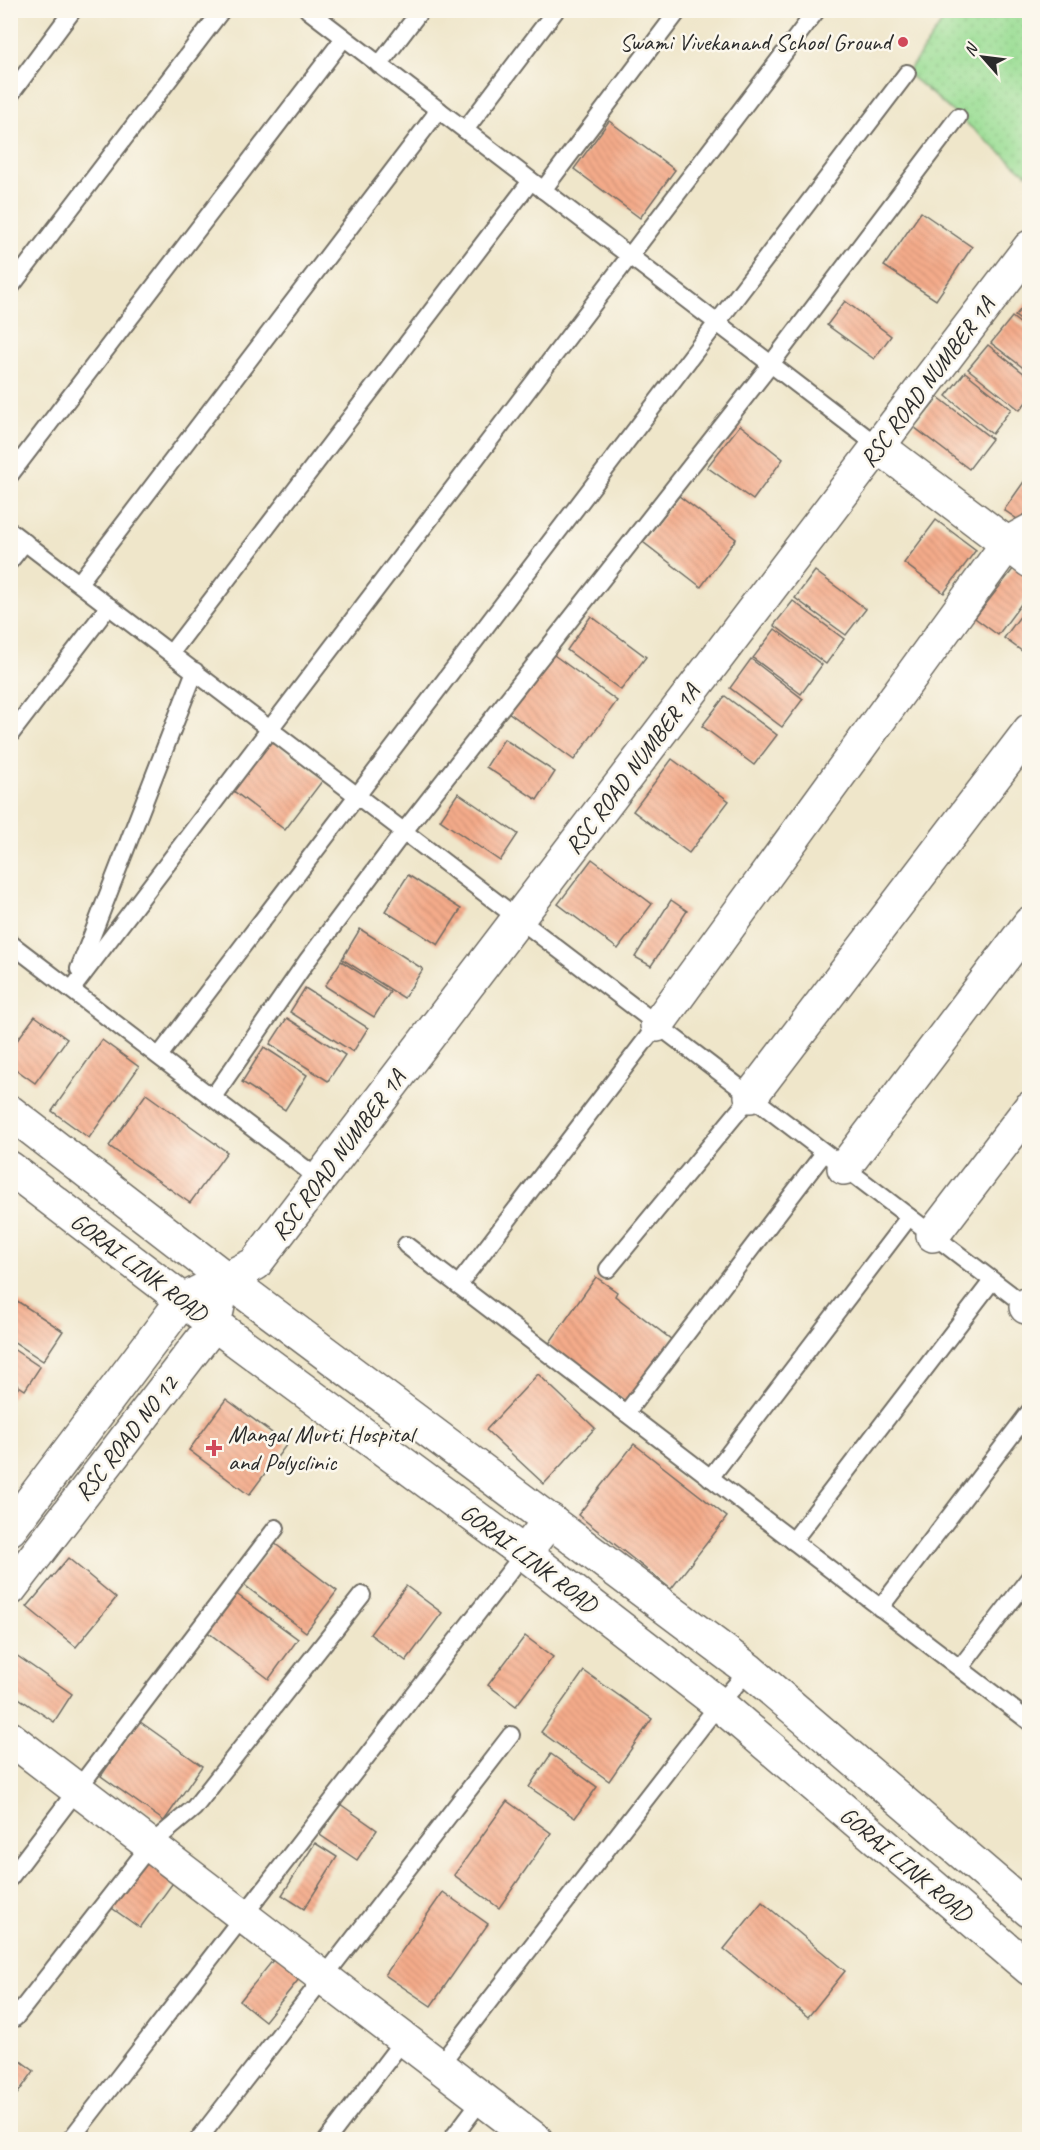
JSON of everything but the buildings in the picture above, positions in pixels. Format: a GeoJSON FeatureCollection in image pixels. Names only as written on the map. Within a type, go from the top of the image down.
{"type":"FeatureCollection","features":[{"type":"Feature","properties":{"kind":"street","name":"RSC ROAD NUMBER 1A"},"geometry":{"type":"LineString","coordinates":[[183,1300],[255,1264],[1029,247]]}},
{"type":"Feature","properties":{"kind":"street"},"geometry":{"type":"LineString","coordinates":[[657,1025],[1022,545],[878,446]]}},
{"type":"Feature","properties":{"kind":"street"},"geometry":{"type":"LineString","coordinates":[[751,1096],[1029,730]]}},
{"type":"Feature","properties":{"kind":"street"},"geometry":{"type":"LineString","coordinates":[[834,1160],[1029,923]]}},
{"type":"Feature","properties":{"kind":"street"},"geometry":{"type":"LineString","coordinates":[[921,1226],[1029,1108]]}},
{"type":"Feature","properties":{"kind":"street","name":"GORAI LINK ROAD"},"geometry":{"type":"LineString","coordinates":[[10,1112],[225,1278],[748,1670],[1029,1911]]}},
{"type":"Feature","properties":{"kind":"street","name":"GORAI LINK ROAD"},"geometry":{"type":"LineString","coordinates":[[10,1168],[214,1324],[524,1553],[719,1704],[1029,1969]]}},
{"type":"Feature","properties":{"kind":"street","name":"RSC ROAD NO 12"},"geometry":{"type":"LineString","coordinates":[[10,1588],[214,1324],[225,1278]]}},
{"type":"Feature","properties":{"kind":"street"},"geometry":{"type":"LineString","coordinates":[[10,1529],[183,1300]]}},
{"type":"Feature","properties":{"kind":"street"},"geometry":{"type":"LineString","coordinates":[[524,1553],[550,1520]]}},
{"type":"Feature","properties":{"kind":"street"},"geometry":{"type":"LineString","coordinates":[[10,1738],[536,2139]]}},
{"type":"Feature","properties":{"kind":"lane"},"geometry":{"type":"LineString","coordinates":[[10,95],[73,10]]}},
{"type":"Feature","properties":{"kind":"lane"},"geometry":{"type":"LineString","coordinates":[[10,288],[222,10]]}},
{"type":"Feature","properties":{"kind":"lane"},"geometry":{"type":"LineString","coordinates":[[309,10],[878,446]]}},
{"type":"Feature","properties":{"kind":"lane"},"geometry":{"type":"LineString","coordinates":[[379,65],[421,10]]}},
{"type":"Feature","properties":{"kind":"lane"},"geometry":{"type":"LineString","coordinates":[[465,130],[556,10]]}},
{"type":"Feature","properties":{"kind":"lane"},"geometry":{"type":"LineString","coordinates":[[171,653],[537,185],[679,10]]}},
{"type":"Feature","properties":{"kind":"lane"},"geometry":{"type":"LineString","coordinates":[[72,989],[817,10]]}},
{"type":"Feature","properties":{"kind":"lane"},"geometry":{"type":"LineString","coordinates":[[10,475],[344,38]]}},
{"type":"Feature","properties":{"kind":"lane"},"geometry":{"type":"LineString","coordinates":[[159,1056],[907,73]]}},
{"type":"Feature","properties":{"kind":"lane"},"geometry":{"type":"LineString","coordinates":[[79,583],[439,110]]}},
{"type":"Feature","properties":{"kind":"lane"},"geometry":{"type":"LineString","coordinates":[[213,1097],[307,961],[405,830],[771,364],[958,117]]}},
{"type":"Feature","properties":{"kind":"lane"},"geometry":{"type":"LineString","coordinates":[[10,531],[405,830],[992,1281],[1028,1306]]}},
{"type":"Feature","properties":{"kind":"lane"},"geometry":{"type":"LineString","coordinates":[[10,561],[25,542]]}},
{"type":"Feature","properties":{"kind":"lane"},"geometry":{"type":"LineString","coordinates":[[10,735],[109,606]]}},
{"type":"Feature","properties":{"kind":"lane"},"geometry":{"type":"LineString","coordinates":[[72,989],[195,671]]}},
{"type":"Feature","properties":{"kind":"lane"},"geometry":{"type":"LineString","coordinates":[[10,942],[319,1179]]}},
{"type":"Feature","properties":{"kind":"lane"},"geometry":{"type":"LineString","coordinates":[[458,1285],[657,1025]]}},
{"type":"Feature","properties":{"kind":"lane"},"geometry":{"type":"LineString","coordinates":[[608,1269],[751,1096]]}},
{"type":"Feature","properties":{"kind":"lane"},"geometry":{"type":"LineString","coordinates":[[626,1413],[834,1160]]}},
{"type":"Feature","properties":{"kind":"lane"},"geometry":{"type":"LineString","coordinates":[[710,1478],[921,1226]]}},
{"type":"Feature","properties":{"kind":"lane"},"geometry":{"type":"LineString","coordinates":[[406,1245],[1029,1722]]}},
{"type":"Feature","properties":{"kind":"lane"},"geometry":{"type":"LineString","coordinates":[[793,1541],[992,1281]]}},
{"type":"Feature","properties":{"kind":"lane"},"geometry":{"type":"LineString","coordinates":[[880,1608],[1029,1412]]}},
{"type":"Feature","properties":{"kind":"lane"},"geometry":{"type":"LineString","coordinates":[[10,1878],[276,1528]]}},
{"type":"Feature","properties":{"kind":"lane"},"geometry":{"type":"LineString","coordinates":[[70,2139],[524,1553]]}},
{"type":"Feature","properties":{"kind":"lane"},"geometry":{"type":"LineString","coordinates":[[960,1668],[1029,1577]]}},
{"type":"Feature","properties":{"kind":"lane"},"geometry":{"type":"LineString","coordinates":[[15,2018],[151,1845],[194,1808],[362,1595]]}},
{"type":"Feature","properties":{"kind":"lane"},"geometry":{"type":"LineString","coordinates":[[439,2066],[719,1704],[748,1670]]}},
{"type":"Feature","properties":{"kind":"lane"},"geometry":{"type":"LineString","coordinates":[[198,2139],[511,1735]]}},
{"type":"Feature","properties":{"kind":"lane"},"geometry":{"type":"LineString","coordinates":[[327,2139],[404,2039]]}},
{"type":"Feature","properties":{"kind":"lane"},"geometry":{"type":"LineString","coordinates":[[451,2139],[482,2099]]}},
{"type":"Feature","properties":{"kind":"green space"},"geometry":{"type":"Polygon","coordinates":[[[950,11],[1029,11],[1030,169],[1026,174],[907,73],[950,11]]]}},
{"type":"Feature","properties":{"kind":"place","name":"Swami Vivekanand School Ground"},"geometry":{"type":"Point","coordinates":[903,42]}},
{"type":"Feature","properties":{"kind":"place","name":"Mangal Murti Hospital and Polyclinic"},"geometry":{"type":"Point","coordinates":[214,1448]}}]}
